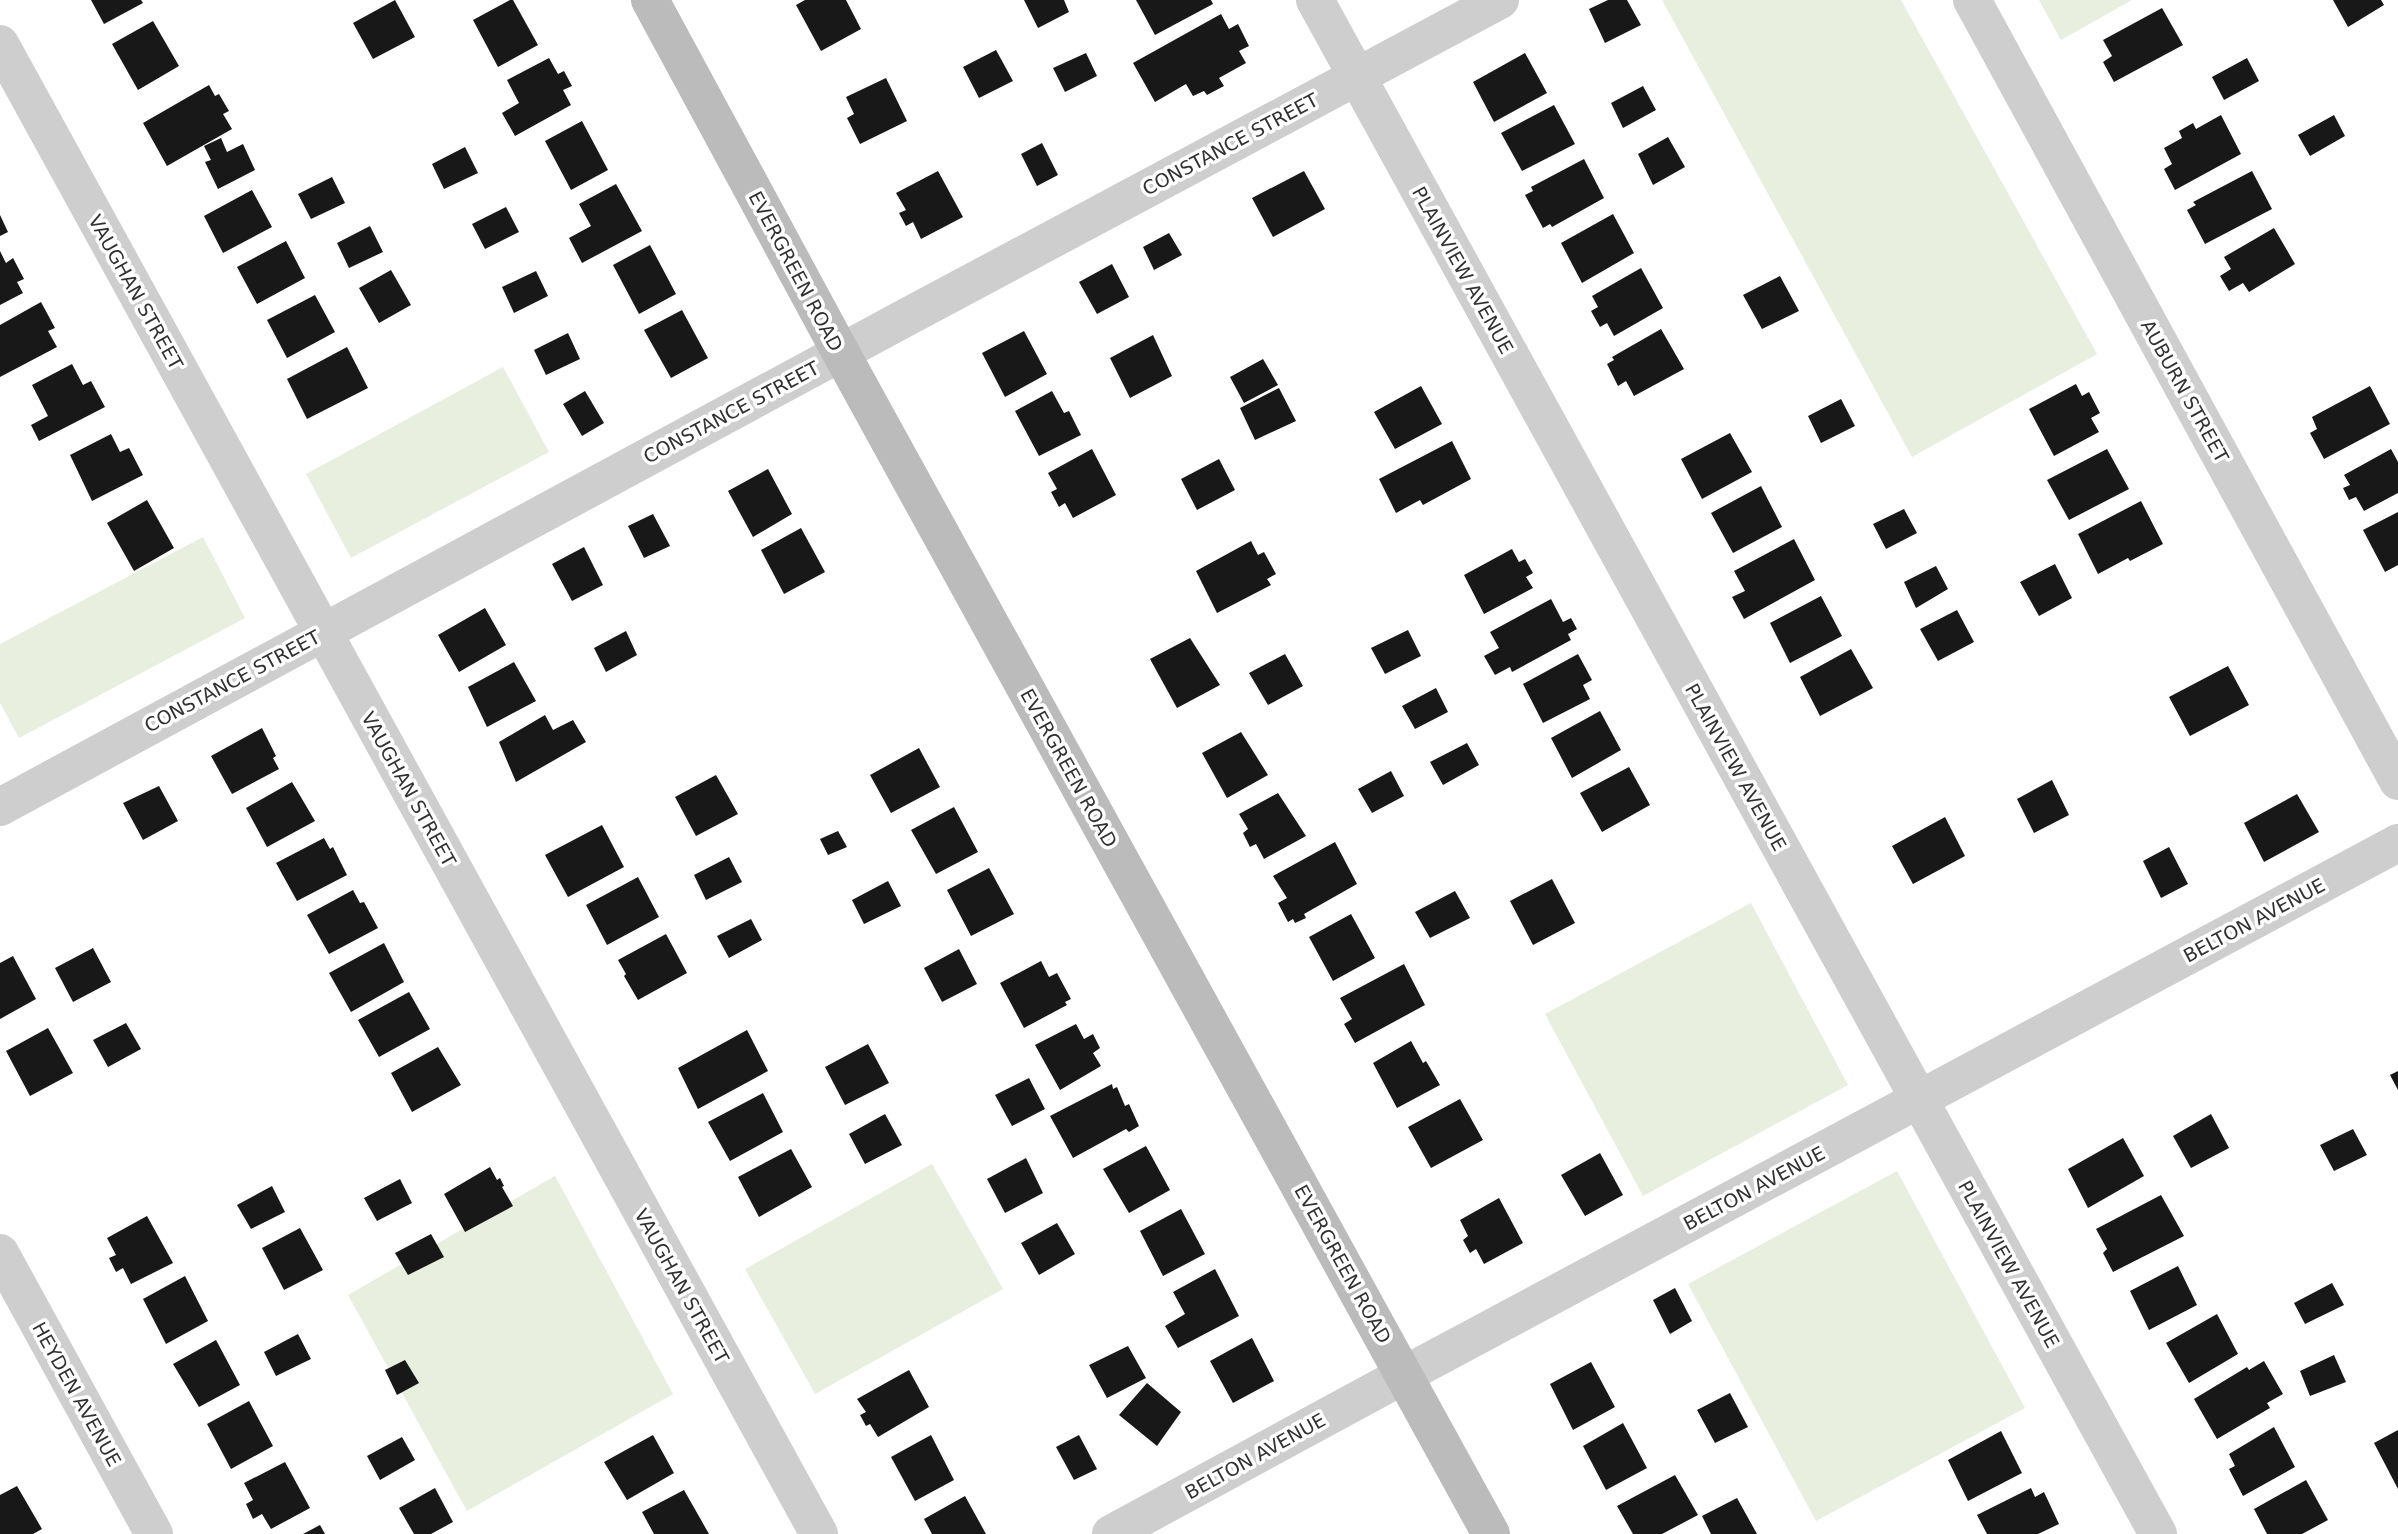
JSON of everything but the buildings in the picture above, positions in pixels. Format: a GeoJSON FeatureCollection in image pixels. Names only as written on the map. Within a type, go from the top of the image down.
{"type":"FeatureCollection","features":[{"type":"Feature","properties":{"kind":"street","name":"EVERGREEN ROAD"},"geometry":{"type":"LineString","coordinates":[[650,0],[841,353],[1492,1534]]}},
{"type":"Feature","properties":{"kind":"street","name":"PLAINVIEW AVENUE"},"geometry":{"type":"LineString","coordinates":[[1315,0],[2158,1534]]}},
{"type":"Feature","properties":{"kind":"street","name":"CONSTANCE STREET"},"geometry":{"type":"LineString","coordinates":[[0,807],[1500,0]]}},
{"type":"Feature","properties":{"kind":"street","name":"AUBURN STREET"},"geometry":{"type":"LineString","coordinates":[[1972,0],[2398,781]]}},
{"type":"Feature","properties":{"kind":"street","name":"VAUGHAN STREET"},"geometry":{"type":"LineString","coordinates":[[0,44],[819,1534]]}},
{"type":"Feature","properties":{"kind":"street","name":"BELTON AVENUE"},"geometry":{"type":"LineString","coordinates":[[1111,1534],[2398,843]]}},
{"type":"Feature","properties":{"kind":"street","name":"HEYDEN AVENUE"},"geometry":{"type":"LineString","coordinates":[[0,1253],[154,1534]]}},
{"type":"Feature","properties":{"kind":"green space"},"geometry":{"type":"Polygon","coordinates":[[[1662,0],[1901,0],[2097,354],[1912,457],[1662,0]]]}},
{"type":"Feature","properties":{"kind":"green space"},"geometry":{"type":"Polygon","coordinates":[[[2039,0],[2132,0],[2061,40],[2039,0]]]}},
{"type":"Feature","properties":{"kind":"green space"},"geometry":{"type":"Polygon","coordinates":[[[503,367],[549,452],[351,558],[306,474],[503,367]]]}},
{"type":"Feature","properties":{"kind":"green space"},"geometry":{"type":"Polygon","coordinates":[[[203,537],[245,618],[19,738],[0,703],[0,644],[203,537]]]}},
{"type":"Feature","properties":{"kind":"green space"},"geometry":{"type":"Polygon","coordinates":[[[1751,903],[1848,1085],[1643,1196],[1545,1014],[1751,903]]]}},
{"type":"Feature","properties":{"kind":"green space"},"geometry":{"type":"Polygon","coordinates":[[[932,1164],[1003,1289],[815,1394],[745,1269],[932,1164]]]}},
{"type":"Feature","properties":{"kind":"green space"},"geometry":{"type":"Polygon","coordinates":[[[1897,1171],[2025,1408],[1816,1521],[1688,1284],[1897,1171]]]}},
{"type":"Feature","properties":{"kind":"green space"},"geometry":{"type":"Polygon","coordinates":[[[555,1176],[673,1394],[467,1511],[348,1295],[555,1176]]]}}]}
